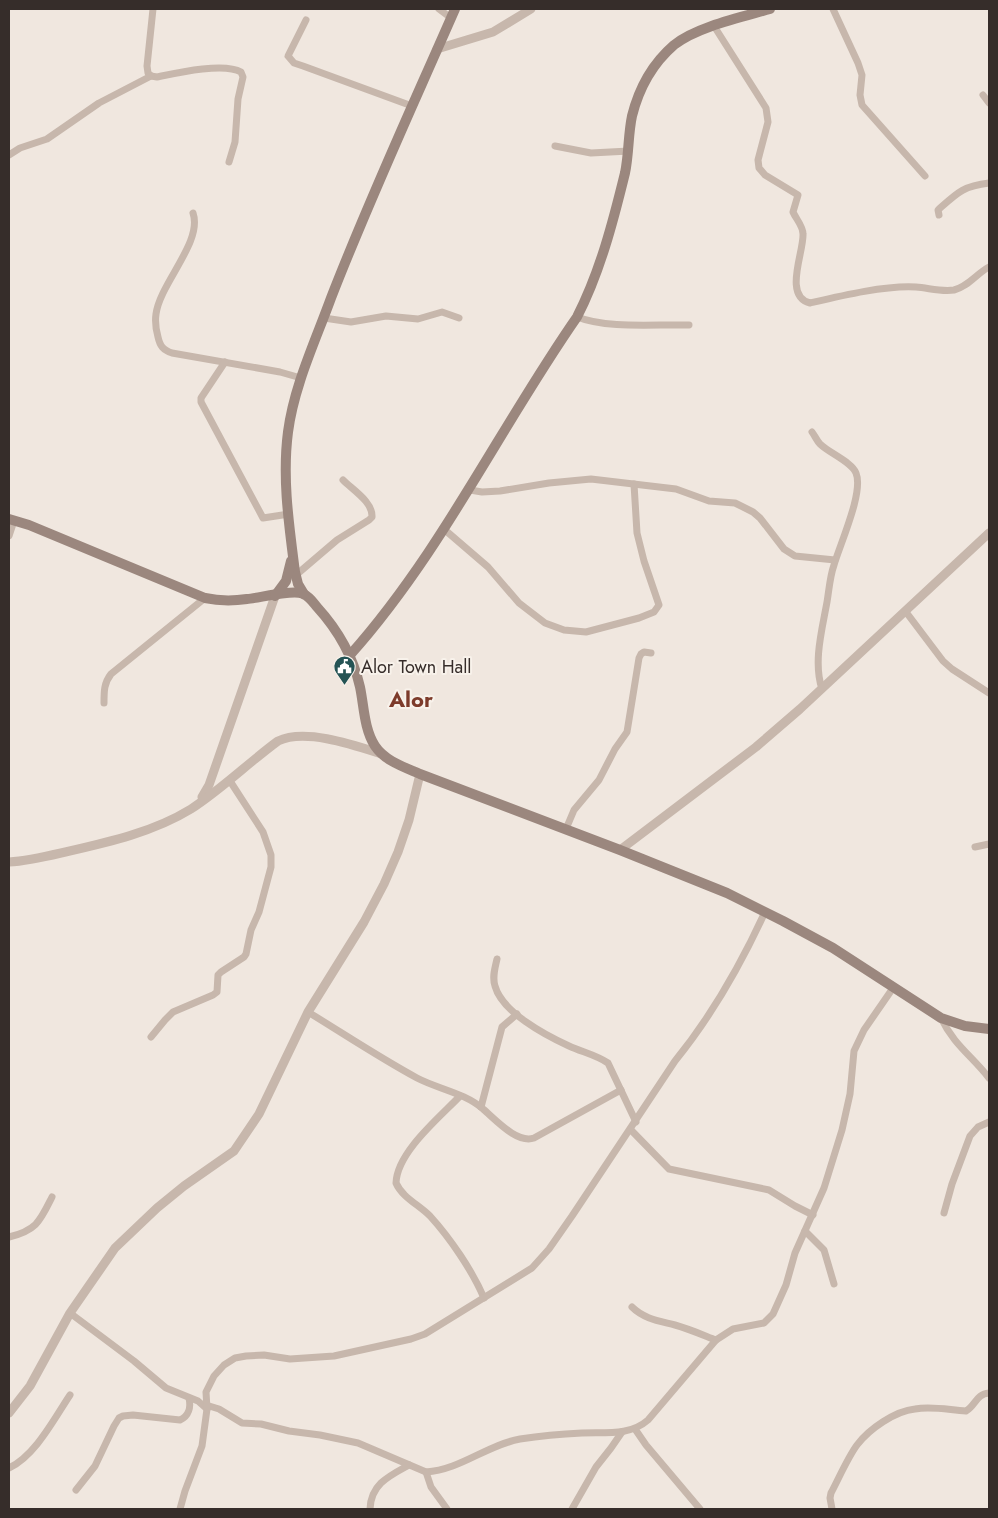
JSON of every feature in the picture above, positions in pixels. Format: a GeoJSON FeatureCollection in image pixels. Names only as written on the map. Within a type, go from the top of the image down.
{"type":"FeatureCollection","features":[{"type":"Feature","properties":{"kind":"main road"},"geometry":{"type":"LineString","coordinates":[[350,656],[386,613],[444,530],[577,317],[595,278],[629,151],[632,117],[650,70],[675,44],[691,35],[770,9]]}},
{"type":"Feature","properties":{"kind":"main road"},"geometry":{"type":"LineString","coordinates":[[453,13],[360,223],[301,378],[288,429],[285,480],[296,575],[304,594],[329,620],[354,663],[368,732],[374,744],[382,754],[395,763],[420,774],[727,893],[833,948],[941,1018],[965,1026],[989,1030]]}},
{"type":"Feature","properties":{"kind":"main road"},"geometry":{"type":"LineString","coordinates":[[11,520],[38,529],[205,598],[231,601],[298,592],[304,594]]}},
{"type":"Feature","properties":{"kind":"main road"},"geometry":{"type":"LineString","coordinates":[[275,596],[286,581],[293,555]]}},
{"type":"Feature","properties":{"kind":"street"},"geometry":{"type":"LineString","coordinates":[[151,76],[148,73],[147,66],[153,9]]}},
{"type":"Feature","properties":{"kind":"street"},"geometry":{"type":"LineString","coordinates":[[439,9],[453,13]]}},
{"type":"Feature","properties":{"kind":"street"},"geometry":{"type":"LineString","coordinates":[[437,49],[494,32],[531,9]]}},
{"type":"Feature","properties":{"kind":"street"},"geometry":{"type":"LineString","coordinates":[[833,9],[862,74],[860,95],[862,105],[926,176]]}},
{"type":"Feature","properties":{"kind":"street"},"geometry":{"type":"LineString","coordinates":[[306,20],[288,56],[290,60],[412,106]]}},
{"type":"Feature","properties":{"kind":"street"},"geometry":{"type":"LineString","coordinates":[[714,26],[766,108],[768,122],[758,160],[759,168],[765,176],[798,195],[793,212],[803,231],[803,240],[796,269],[797,286],[800,298],[804,302],[810,303],[857,293],[916,287],[954,290],[967,285],[989,267]]}},
{"type":"Feature","properties":{"kind":"street"},"geometry":{"type":"LineString","coordinates":[[9,155],[20,148],[47,139],[99,103],[151,76],[157,77],[193,70],[233,69],[241,72],[243,77],[238,98],[235,142],[229,162]]}},
{"type":"Feature","properties":{"kind":"street"},"geometry":{"type":"LineString","coordinates":[[983,95],[989,103]]}},
{"type":"Feature","properties":{"kind":"street"},"geometry":{"type":"LineString","coordinates":[[555,146],[591,153],[629,151]]}},
{"type":"Feature","properties":{"kind":"street"},"geometry":{"type":"LineString","coordinates":[[939,215],[938,210],[959,192],[967,187],[989,183]]}},
{"type":"Feature","properties":{"kind":"street"},"geometry":{"type":"LineString","coordinates":[[193,213],[196,224],[192,237],[159,302],[155,315],[159,345],[164,351],[280,372],[301,378]]}},
{"type":"Feature","properties":{"kind":"street"},"geometry":{"type":"LineString","coordinates":[[324,318],[351,322],[386,316],[418,319],[442,312],[459,318]]}},
{"type":"Feature","properties":{"kind":"street"},"geometry":{"type":"LineString","coordinates":[[577,317],[590,322],[609,324],[689,325]]}},
{"type":"Feature","properties":{"kind":"street"},"geometry":{"type":"LineString","coordinates":[[225,362],[200,402],[263,518],[288,514]]}},
{"type":"Feature","properties":{"kind":"street"},"geometry":{"type":"LineString","coordinates":[[812,432],[820,444],[853,467],[857,474],[857,493],[835,560],[818,662],[818,679],[822,689]]}},
{"type":"Feature","properties":{"kind":"street"},"geometry":{"type":"LineString","coordinates":[[470,490],[482,492],[500,491],[549,483],[591,479],[676,489],[709,501],[735,503],[752,512],[760,518],[784,549],[795,556],[835,560]]}},
{"type":"Feature","properties":{"kind":"street"},"geometry":{"type":"LineString","coordinates":[[296,575],[337,540],[372,517],[372,510],[366,502],[343,480]]}},
{"type":"Feature","properties":{"kind":"street"},"geometry":{"type":"LineString","coordinates":[[444,530],[488,567],[518,603],[545,623],[564,630],[586,632],[639,618],[654,612],[659,605],[637,533],[634,484]]}},
{"type":"Feature","properties":{"kind":"street"},"geometry":{"type":"LineString","coordinates":[[9,536],[11,520]]}},
{"type":"Feature","properties":{"kind":"street"},"geometry":{"type":"LineString","coordinates":[[620,850],[756,747],[906,612],[989,533]]}},
{"type":"Feature","properties":{"kind":"street"},"geometry":{"type":"LineString","coordinates":[[198,803],[212,777],[275,596]]}},
{"type":"Feature","properties":{"kind":"street"},"geometry":{"type":"LineString","coordinates":[[104,703],[104,688],[112,674],[205,598]]}},
{"type":"Feature","properties":{"kind":"street"},"geometry":{"type":"LineString","coordinates":[[906,612],[943,661],[989,693]]}},
{"type":"Feature","properties":{"kind":"street"},"geometry":{"type":"LineString","coordinates":[[566,829],[574,810],[599,780],[615,749],[627,732],[639,658],[644,652],[652,653]]}},
{"type":"Feature","properties":{"kind":"street"},"geometry":{"type":"LineString","coordinates":[[9,862],[20,862],[77,850],[132,836],[163,823],[190,809],[220,786],[230,781],[262,752],[286,736],[328,739],[382,754]]}},
{"type":"Feature","properties":{"kind":"street"},"geometry":{"type":"LineString","coordinates":[[9,1413],[38,1372],[70,1313],[107,1259],[131,1231],[184,1186],[234,1151],[259,1114],[308,1012],[364,922],[384,884],[409,820],[420,774]]}},
{"type":"Feature","properties":{"kind":"street"},"geometry":{"type":"LineString","coordinates":[[212,777],[214,785],[216,787],[220,786]]}},
{"type":"Feature","properties":{"kind":"street"},"geometry":{"type":"LineString","coordinates":[[150,1037],[173,1012],[217,992],[218,975],[246,954],[251,930],[259,912],[259,905],[271,867],[271,855],[263,832],[230,781]]}},
{"type":"Feature","properties":{"kind":"street"},"geometry":{"type":"LineString","coordinates":[[975,847],[989,844]]}},
{"type":"Feature","properties":{"kind":"street"},"geometry":{"type":"LineString","coordinates":[[191,1399],[199,1396],[224,1365],[235,1358],[264,1355],[290,1359],[334,1356],[411,1339],[425,1334],[532,1268],[549,1249],[631,1130],[675,1061],[707,1019],[765,912]]}},
{"type":"Feature","properties":{"kind":"street"},"geometry":{"type":"LineString","coordinates":[[497,959],[493,975],[494,984],[502,1000],[538,1029],[569,1046],[601,1058],[612,1070],[636,1122]]}},
{"type":"Feature","properties":{"kind":"street"},"geometry":{"type":"LineString","coordinates":[[70,1313],[134,1361],[166,1388],[207,1407],[219,1409],[242,1423],[261,1424],[288,1431],[320,1434],[340,1439],[374,1449],[426,1472],[437,1471],[462,1463],[520,1439],[622,1432],[635,1429],[648,1420],[716,1340],[733,1329],[756,1326],[768,1320],[773,1314],[786,1285],[795,1253],[824,1188],[842,1130],[850,1094],[854,1051],[864,1030],[893,988]]}},
{"type":"Feature","properties":{"kind":"street"},"geometry":{"type":"LineString","coordinates":[[308,1012],[417,1078],[460,1096],[480,1107],[506,1128],[521,1138],[528,1140],[620,1090]]}},
{"type":"Feature","properties":{"kind":"street"},"geometry":{"type":"LineString","coordinates":[[480,1107],[502,1027],[517,1014]]}},
{"type":"Feature","properties":{"kind":"street"},"geometry":{"type":"LineString","coordinates":[[941,1018],[948,1033],[958,1046],[981,1067],[989,1078]]}},
{"type":"Feature","properties":{"kind":"street"},"geometry":{"type":"LineString","coordinates":[[460,1096],[411,1147],[398,1174],[396,1183],[403,1193],[430,1216],[477,1282],[484,1298]]}},
{"type":"Feature","properties":{"kind":"street"},"geometry":{"type":"LineString","coordinates":[[944,1213],[952,1184],[970,1136],[978,1127],[989,1122]]}},
{"type":"Feature","properties":{"kind":"street"},"geometry":{"type":"LineString","coordinates":[[631,1130],[669,1169],[769,1190],[813,1215]]}},
{"type":"Feature","properties":{"kind":"street"},"geometry":{"type":"LineString","coordinates":[[9,1237],[27,1232],[36,1226],[52,1197]]}},
{"type":"Feature","properties":{"kind":"street"},"geometry":{"type":"LineString","coordinates":[[806,1231],[824,1250],[834,1284]]}},
{"type":"Feature","properties":{"kind":"street"},"geometry":{"type":"LineString","coordinates":[[632,1307],[639,1314],[651,1319],[716,1340]]}},
{"type":"Feature","properties":{"kind":"street"},"geometry":{"type":"LineString","coordinates":[[180,1509],[202,1446],[207,1407],[205,1396],[207,1387]]}},
{"type":"Feature","properties":{"kind":"street"},"geometry":{"type":"LineString","coordinates":[[832,1509],[831,1493],[857,1445],[889,1418],[913,1409],[928,1408],[966,1411],[981,1394],[989,1393]]}},
{"type":"Feature","properties":{"kind":"street"},"geometry":{"type":"LineString","coordinates":[[9,1468],[25,1457],[35,1446],[70,1395]]}},
{"type":"Feature","properties":{"kind":"street"},"geometry":{"type":"LineString","coordinates":[[76,1490],[95,1466],[119,1418],[133,1415],[180,1420],[188,1413],[191,1399]]}},
{"type":"Feature","properties":{"kind":"street"},"geometry":{"type":"LineString","coordinates":[[635,1429],[646,1445],[700,1509]]}},
{"type":"Feature","properties":{"kind":"street"},"geometry":{"type":"LineString","coordinates":[[572,1509],[596,1467],[622,1432]]}},
{"type":"Feature","properties":{"kind":"street"},"geometry":{"type":"LineString","coordinates":[[370,1509],[372,1493],[376,1488],[386,1478],[409,1465]]}},
{"type":"Feature","properties":{"kind":"street"},"geometry":{"type":"LineString","coordinates":[[426,1472],[431,1487],[448,1509]]}},
{"type":"Feature","properties":{"kind":"place","name":"Alor Town Hall"},"geometry":{"type":"Point","coordinates":[345,686]}},
{"type":"Feature","properties":{"kind":"district","name":"Alor"},"geometry":{"type":"Point","coordinates":[411,699]}}]}
